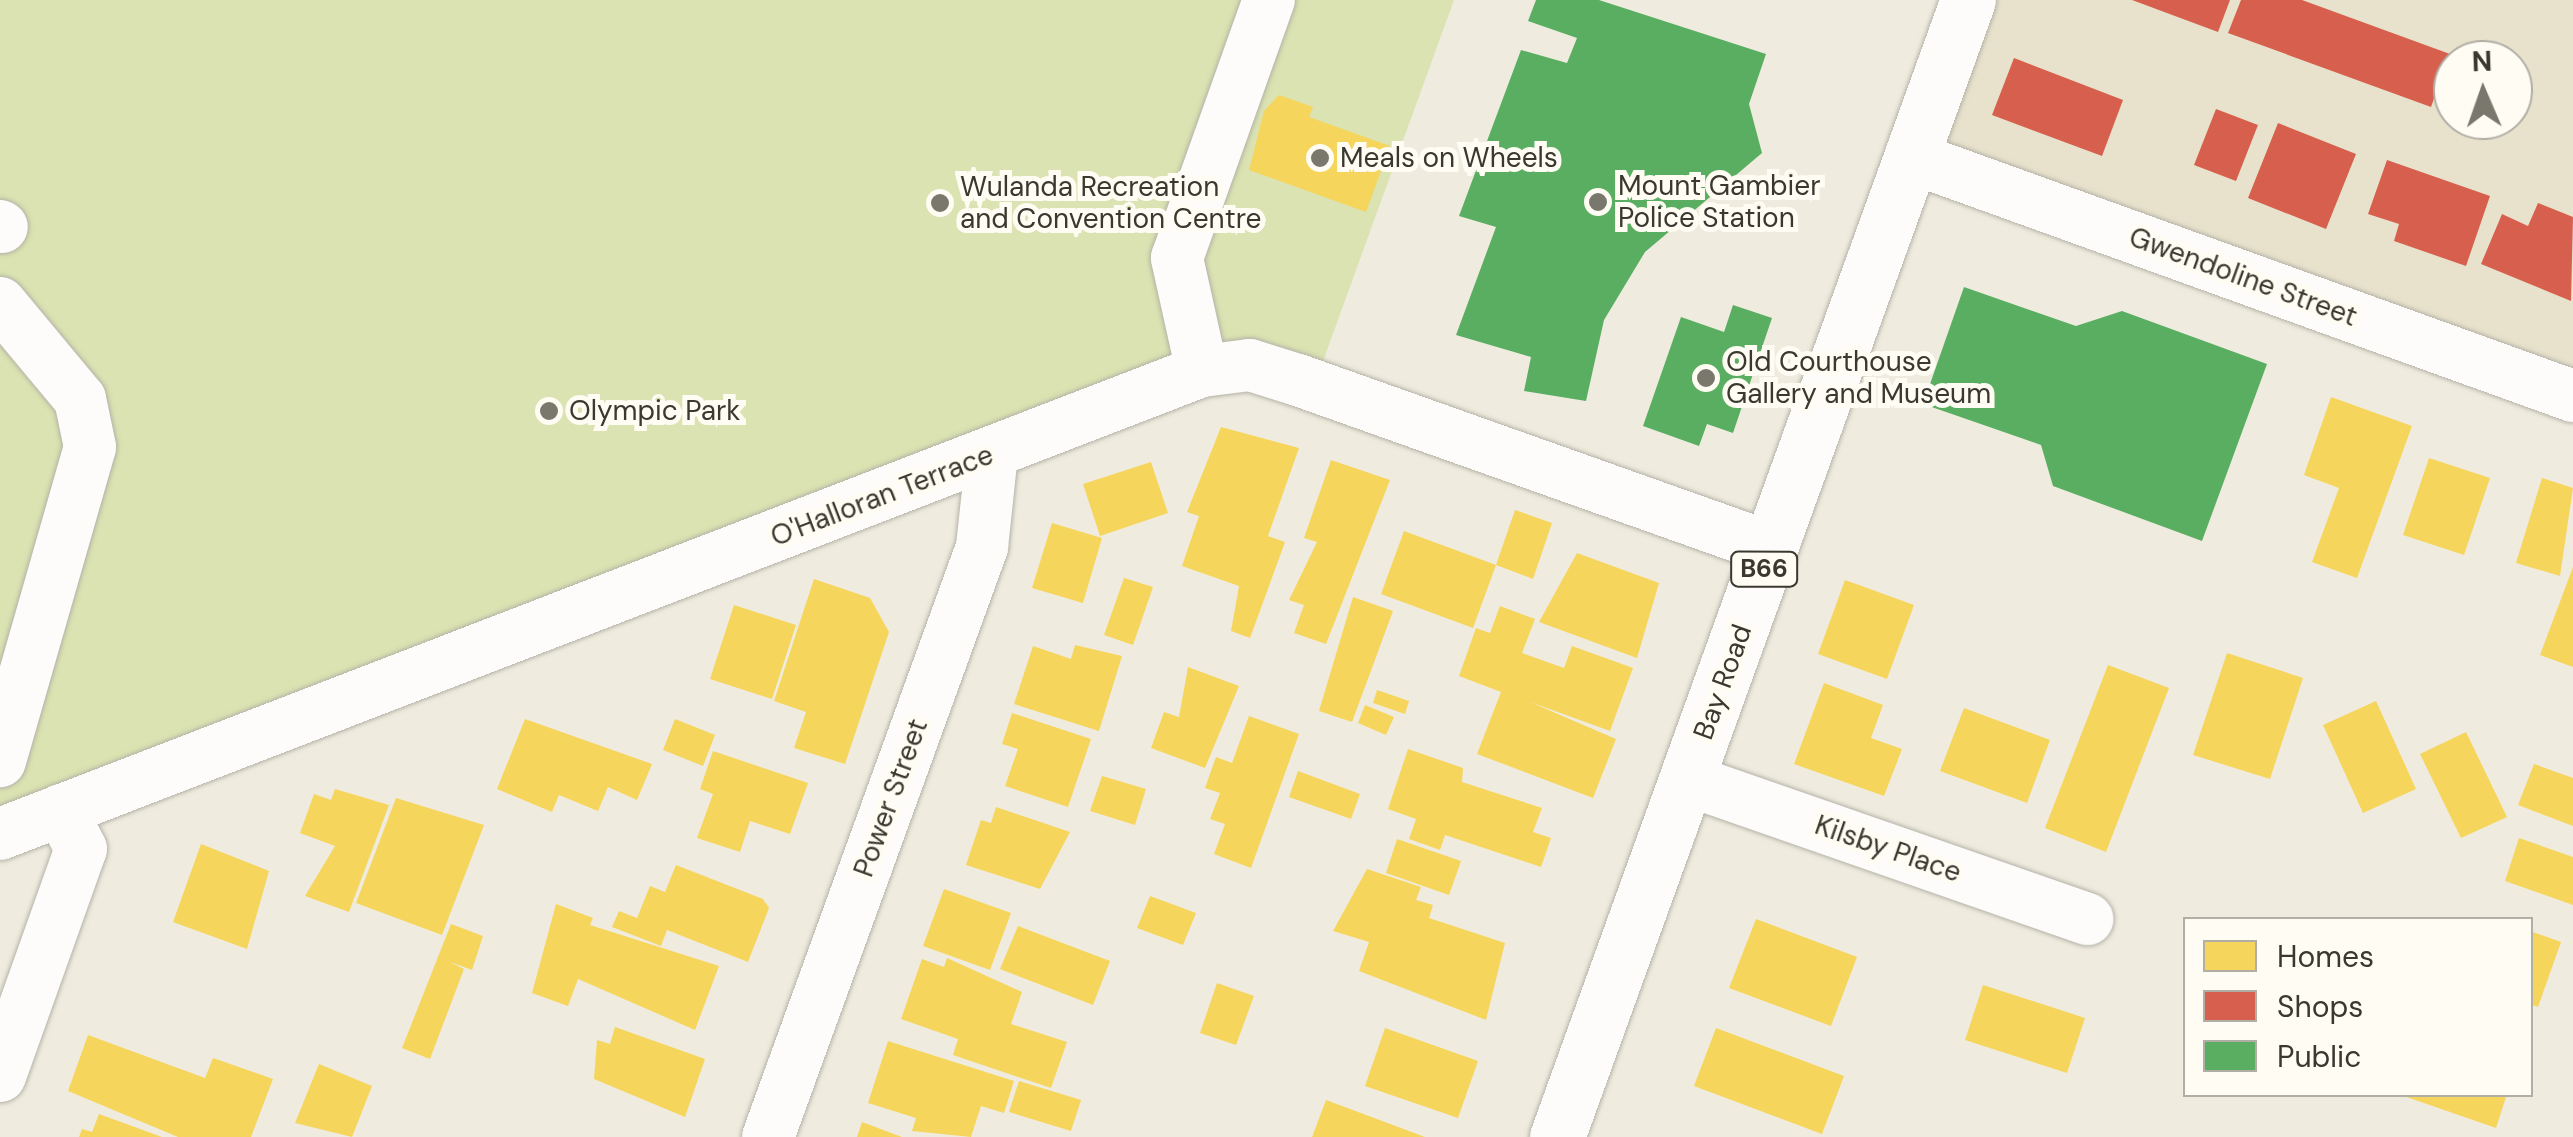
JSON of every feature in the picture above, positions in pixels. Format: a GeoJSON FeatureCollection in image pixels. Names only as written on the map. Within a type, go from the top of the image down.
{"type":"FeatureCollection","features":[{"type":"Feature","properties":{"kind":"main road","name":"Bay Road"},"geometry":{"type":"LineString","coordinates":[[1557,1137],[1968,0]]}},
{"type":"Feature","properties":{"kind":"street"},"geometry":{"type":"LineString","coordinates":[[1202,371],[1177,258],[1269,0]]}},
{"type":"Feature","properties":{"kind":"street","name":"Gwendoline Street"},"geometry":{"type":"LineString","coordinates":[[1913,158],[2573,396]]}},
{"type":"Feature","properties":{"kind":"street"},"geometry":{"type":"LineString","coordinates":[[0,302],[80,399],[90,447],[0,762]]}},
{"type":"Feature","properties":{"kind":"street","name":"O'Halloran Terrace"},"geometry":{"type":"LineString","coordinates":[[0,834],[1202,371],[1250,366],[1298,380],[1771,548]]}},
{"type":"Feature","properties":{"kind":"street","name":"Power Street"},"geometry":{"type":"LineString","coordinates":[[768,1137],[982,547],[992,454]]}},
{"type":"Feature","properties":{"kind":"street","name":"Kilsby Place"},"geometry":{"type":"LineString","coordinates":[[1688,780],[2088,919]]}},
{"type":"Feature","properties":{"kind":"street"},"geometry":{"type":"LineString","coordinates":[[0,1076],[82,849],[61,810]]}},
{"type":"Feature","properties":{"kind":"shaded area"},"geometry":{"type":"Polygon","coordinates":[[[1968,0],[2573,0],[2573,390],[1913,158],[1968,0]]]}},
{"type":"Feature","properties":{"kind":"green space","name":"Olympic Park"},"geometry":{"type":"Polygon","coordinates":[[[0,0],[1454,0],[1314,386],[1250,365],[0,834],[0,0]]]}},
{"type":"Feature","properties":{"kind":"building: Homes","name":"Meals on Wheels"},"geometry":{"type":"Polygon","coordinates":[[[1279,95],[1313,107],[1309,117],[1390,146],[1366,212],[1249,170],[1264,111],[1279,95]]]}},
{"type":"Feature","properties":{"kind":"building: Homes"},"geometry":{"type":"Polygon","coordinates":[[[2331,397],[2412,426],[2357,578],[2312,562],[2339,488],[2304,475],[2331,397]]]}},
{"type":"Feature","properties":{"kind":"building: Homes"},"geometry":{"type":"Polygon","coordinates":[[[1221,427],[1299,448],[1268,536],[1285,542],[1250,638],[1231,631],[1239,586],[1182,566],[1199,516],[1187,512],[1221,427]]]}},
{"type":"Feature","properties":{"kind":"building: Homes"},"geometry":{"type":"Polygon","coordinates":[[[2429,458],[2490,478],[2464,555],[2403,535],[2429,458]]]}},
{"type":"Feature","properties":{"kind":"building: Homes"},"geometry":{"type":"Polygon","coordinates":[[[1331,460],[1390,480],[1326,644],[1294,633],[1304,605],[1289,600],[1317,542],[1304,538],[1331,460]]]}},
{"type":"Feature","properties":{"kind":"building: Homes"},"geometry":{"type":"Polygon","coordinates":[[[1151,462],[1168,513],[1100,536],[1083,484],[1151,462]]]}},
{"type":"Feature","properties":{"kind":"building: Homes"},"geometry":{"type":"Polygon","coordinates":[[[2542,478],[2573,488],[2560,576],[2516,563],[2542,478]]]}},
{"type":"Feature","properties":{"kind":"building: Homes"},"geometry":{"type":"Polygon","coordinates":[[[1515,510],[1552,523],[1533,579],[1496,565],[1515,510]]]}},
{"type":"Feature","properties":{"kind":"building: Homes"},"geometry":{"type":"Polygon","coordinates":[[[1052,523],[1102,538],[1083,603],[1032,588],[1052,523]]]}},
{"type":"Feature","properties":{"kind":"building: Homes"},"geometry":{"type":"Polygon","coordinates":[[[1404,531],[1496,565],[1473,628],[1381,594],[1404,531]]]}},
{"type":"Feature","properties":{"kind":"building: Homes"},"geometry":{"type":"Polygon","coordinates":[[[1577,553],[1659,583],[1637,658],[1539,622],[1577,553]]]}},
{"type":"Feature","properties":{"kind":"building: Homes"},"geometry":{"type":"Polygon","coordinates":[[[2573,567],[2573,667],[2540,655],[2573,567]]]}},
{"type":"Feature","properties":{"kind":"building: Homes"},"geometry":{"type":"Polygon","coordinates":[[[1124,578],[1153,587],[1133,645],[1104,635],[1124,578]]]}},
{"type":"Feature","properties":{"kind":"building: Homes"},"geometry":{"type":"Polygon","coordinates":[[[814,579],[870,598],[889,632],[845,764],[794,748],[806,712],[774,701],[814,579]]]}},
{"type":"Feature","properties":{"kind":"building: Homes"},"geometry":{"type":"Polygon","coordinates":[[[1845,580],[1914,605],[1887,679],[1818,654],[1845,580]]]}},
{"type":"Feature","properties":{"kind":"building: Homes"},"geometry":{"type":"Polygon","coordinates":[[[1353,597],[1393,611],[1352,722],[1319,711],[1353,597]]]}},
{"type":"Feature","properties":{"kind":"building: Homes"},"geometry":{"type":"Polygon","coordinates":[[[734,605],[796,625],[772,699],[710,679],[734,605]]]}},
{"type":"Feature","properties":{"kind":"building: Homes"},"geometry":{"type":"Polygon","coordinates":[[[1500,606],[1535,619],[1522,653],[1564,668],[1572,646],[1633,668],[1610,731],[1530,702],[1616,739],[1593,798],[1477,754],[1501,692],[1459,676],[1476,628],[1490,633],[1500,606]]]}},
{"type":"Feature","properties":{"kind":"building: Homes"},"geometry":{"type":"Polygon","coordinates":[[[1075,645],[1122,656],[1099,731],[1014,704],[1033,646],[1071,659],[1075,645]]]}},
{"type":"Feature","properties":{"kind":"building: Homes"},"geometry":{"type":"Polygon","coordinates":[[[2227,653],[2303,678],[2270,779],[2193,755],[2227,653]]]}},
{"type":"Feature","properties":{"kind":"building: Homes"},"geometry":{"type":"Polygon","coordinates":[[[2108,665],[2169,688],[2106,852],[2045,828],[2108,665]]]}},
{"type":"Feature","properties":{"kind":"building: Homes"},"geometry":{"type":"Polygon","coordinates":[[[1188,667],[1239,686],[1205,768],[1151,748],[1164,712],[1179,717],[1188,667]]]}},
{"type":"Feature","properties":{"kind":"building: Homes"},"geometry":{"type":"Polygon","coordinates":[[[1824,683],[1883,705],[1871,738],[1902,749],[1884,796],[1794,764],[1824,683]]]}},
{"type":"Feature","properties":{"kind":"building: Homes"},"geometry":{"type":"Polygon","coordinates":[[[1377,690],[1409,701],[1405,714],[1373,703],[1377,690]]]}},
{"type":"Feature","properties":{"kind":"building: Homes"},"geometry":{"type":"Polygon","coordinates":[[[2376,701],[2416,789],[2363,813],[2323,725],[2376,701]]]}},
{"type":"Feature","properties":{"kind":"building: Homes"},"geometry":{"type":"Polygon","coordinates":[[[1365,705],[1394,717],[1386,735],[1358,723],[1365,705]]]}},
{"type":"Feature","properties":{"kind":"building: Homes"},"geometry":{"type":"Polygon","coordinates":[[[1964,708],[2050,740],[2027,803],[1940,771],[1964,708]]]}},
{"type":"Feature","properties":{"kind":"building: Homes"},"geometry":{"type":"Polygon","coordinates":[[[1012,713],[1091,739],[1068,807],[1005,786],[1018,749],[1002,744],[1012,713]]]}},
{"type":"Feature","properties":{"kind":"building: Homes"},"geometry":{"type":"Polygon","coordinates":[[[1249,716],[1299,734],[1251,868],[1214,854],[1225,824],[1210,819],[1220,793],[1205,788],[1216,757],[1232,763],[1249,716]]]}},
{"type":"Feature","properties":{"kind":"building: Homes"},"geometry":{"type":"Polygon","coordinates":[[[525,719],[652,764],[637,800],[608,787],[598,811],[559,795],[552,812],[497,789],[525,719]]]}},
{"type":"Feature","properties":{"kind":"building: Homes"},"geometry":{"type":"Polygon","coordinates":[[[675,719],[715,735],[703,766],[663,750],[675,719]]]}},
{"type":"Feature","properties":{"kind":"building: Homes"},"geometry":{"type":"Polygon","coordinates":[[[2466,732],[2507,817],[2461,838],[2420,754],[2466,732]]]}},
{"type":"Feature","properties":{"kind":"building: Homes"},"geometry":{"type":"Polygon","coordinates":[[[1408,749],[1463,768],[1462,782],[1542,808],[1533,832],[1551,838],[1541,867],[1445,835],[1440,850],[1409,839],[1416,819],[1388,809],[1408,749]]]}},
{"type":"Feature","properties":{"kind":"building: Homes"},"geometry":{"type":"Polygon","coordinates":[[[713,751],[808,783],[790,834],[750,821],[740,852],[697,838],[713,794],[700,789],[713,751]]]}},
{"type":"Feature","properties":{"kind":"building: Homes"},"geometry":{"type":"Polygon","coordinates":[[[2534,764],[2573,778],[2573,826],[2518,805],[2534,764]]]}},
{"type":"Feature","properties":{"kind":"building: Homes"},"geometry":{"type":"Polygon","coordinates":[[[1298,771],[1360,794],[1351,819],[1289,797],[1298,771]]]}},
{"type":"Feature","properties":{"kind":"building: Homes"},"geometry":{"type":"Polygon","coordinates":[[[1102,776],[1146,789],[1135,825],[1090,811],[1102,776]]]}},
{"type":"Feature","properties":{"kind":"building: Homes"},"geometry":{"type":"Polygon","coordinates":[[[335,789],[389,805],[349,912],[305,896],[335,846],[300,833],[314,794],[331,800],[335,789]]]}},
{"type":"Feature","properties":{"kind":"building: Homes"},"geometry":{"type":"Polygon","coordinates":[[[396,798],[484,825],[442,935],[356,903],[396,798]]]}},
{"type":"Feature","properties":{"kind":"building: Homes"},"geometry":{"type":"Polygon","coordinates":[[[996,807],[1070,832],[1040,889],[966,865],[981,820],[991,823],[996,807]]]}},
{"type":"Feature","properties":{"kind":"building: Homes"},"geometry":{"type":"Polygon","coordinates":[[[2519,838],[2573,857],[2573,905],[2505,881],[2519,838]]]}},
{"type":"Feature","properties":{"kind":"building: Homes"},"geometry":{"type":"Polygon","coordinates":[[[1397,839],[1461,861],[1449,895],[1386,873],[1397,839]]]}},
{"type":"Feature","properties":{"kind":"building: Homes"},"geometry":{"type":"Polygon","coordinates":[[[201,844],[269,871],[247,949],[173,922],[201,844]]]}},
{"type":"Feature","properties":{"kind":"building: Homes"},"geometry":{"type":"Polygon","coordinates":[[[676,865],[763,899],[769,908],[748,962],[667,930],[661,946],[612,927],[619,911],[637,918],[650,886],[665,892],[676,865]]]}},
{"type":"Feature","properties":{"kind":"building: Homes"},"geometry":{"type":"Polygon","coordinates":[[[1367,869],[1421,887],[1416,900],[1433,905],[1429,918],[1505,943],[1486,1020],[1359,971],[1369,942],[1333,931],[1367,869]]]}},
{"type":"Feature","properties":{"kind":"building: Homes"},"geometry":{"type":"Polygon","coordinates":[[[944,889],[1011,913],[990,970],[923,946],[944,889]]]}},
{"type":"Feature","properties":{"kind":"building: Homes"},"geometry":{"type":"Polygon","coordinates":[[[1150,896],[1196,913],[1183,945],[1137,928],[1150,896]]]}},
{"type":"Feature","properties":{"kind":"building: Homes"},"geometry":{"type":"Polygon","coordinates":[[[556,904],[593,918],[590,925],[719,966],[695,1030],[578,979],[568,1006],[532,993],[556,904]]]}},
{"type":"Feature","properties":{"kind":"building: Homes"},"geometry":{"type":"Polygon","coordinates":[[[1756,919],[1857,957],[1831,1026],[1729,988],[1756,919]]]}},
{"type":"Feature","properties":{"kind":"building: Homes"},"geometry":{"type":"Polygon","coordinates":[[[451,924],[483,936],[472,970],[450,962],[464,969],[430,1059],[402,1048],[451,924]]]}},
{"type":"Feature","properties":{"kind":"building: Homes"},"geometry":{"type":"Polygon","coordinates":[[[1018,926],[1110,961],[1093,1005],[1000,969],[1018,926]]]}},
{"type":"Feature","properties":{"kind":"building: Homes"},"geometry":{"type":"Polygon","coordinates":[[[2533,932],[2561,942],[2538,1007],[2533,1005],[2533,932]]]}},
{"type":"Feature","properties":{"kind":"building: Homes"},"geometry":{"type":"Polygon","coordinates":[[[947,958],[1022,992],[1011,1024],[1067,1042],[1051,1088],[953,1055],[958,1039],[901,1019],[922,959],[944,967],[947,958]]]}},
{"type":"Feature","properties":{"kind":"building: Homes"},"geometry":{"type":"Polygon","coordinates":[[[1217,983],[1254,996],[1236,1045],[1200,1033],[1217,983]]]}},
{"type":"Feature","properties":{"kind":"building: Homes"},"geometry":{"type":"Polygon","coordinates":[[[1983,985],[2085,1018],[2067,1073],[1965,1040],[1983,985]]]}},
{"type":"Feature","properties":{"kind":"building: Homes"},"geometry":{"type":"Polygon","coordinates":[[[615,1027],[705,1059],[685,1117],[594,1079],[597,1040],[610,1044],[615,1027]]]}},
{"type":"Feature","properties":{"kind":"building: Homes"},"geometry":{"type":"Polygon","coordinates":[[[1385,1028],[1478,1061],[1458,1118],[1365,1086],[1385,1028]]]}},
{"type":"Feature","properties":{"kind":"building: Homes"},"geometry":{"type":"Polygon","coordinates":[[[1716,1028],[1844,1076],[1822,1134],[1694,1086],[1716,1028]]]}},
{"type":"Feature","properties":{"kind":"building: Homes"},"geometry":{"type":"Polygon","coordinates":[[[88,1035],[205,1078],[213,1058],[273,1079],[251,1137],[178,1137],[68,1091],[88,1035]]]}},
{"type":"Feature","properties":{"kind":"building: Homes"},"geometry":{"type":"Polygon","coordinates":[[[888,1041],[1014,1081],[1004,1113],[981,1106],[971,1137],[912,1131],[916,1118],[868,1103],[888,1041]]]}},
{"type":"Feature","properties":{"kind":"building: Homes"},"geometry":{"type":"Polygon","coordinates":[[[319,1064],[372,1086],[352,1137],[295,1123],[319,1064]]]}},
{"type":"Feature","properties":{"kind":"building: Homes"},"geometry":{"type":"Polygon","coordinates":[[[1019,1081],[1081,1100],[1071,1131],[1009,1112],[1019,1081]]]}},
{"type":"Feature","properties":{"kind":"building: Homes"},"geometry":{"type":"Polygon","coordinates":[[[2407,1097],[2506,1097],[2496,1128],[2407,1097]]]}},
{"type":"Feature","properties":{"kind":"building: Homes"},"geometry":{"type":"Polygon","coordinates":[[[1326,1100],[1425,1137],[1312,1137],[1326,1100]]]}},
{"type":"Feature","properties":{"kind":"building: Homes"},"geometry":{"type":"Polygon","coordinates":[[[99,1114],[162,1137],[79,1137],[82,1129],[92,1132],[99,1114]]]}},
{"type":"Feature","properties":{"kind":"building: Homes"},"geometry":{"type":"Polygon","coordinates":[[[862,1122],[902,1137],[857,1137],[862,1122]]]}},
{"type":"Feature","properties":{"kind":"building: Shops"},"geometry":{"type":"Polygon","coordinates":[[[2132,0],[2230,0],[2218,32],[2132,0]]]}},
{"type":"Feature","properties":{"kind":"building: Shops"},"geometry":{"type":"Polygon","coordinates":[[[2241,0],[2302,0],[2433,48],[2433,101],[2431,107],[2228,33],[2241,0]]]}},
{"type":"Feature","properties":{"kind":"building: Shops"},"geometry":{"type":"Polygon","coordinates":[[[2014,58],[2123,100],[2102,156],[1992,115],[2014,58]]]}},
{"type":"Feature","properties":{"kind":"building: Shops"},"geometry":{"type":"Polygon","coordinates":[[[2216,109],[2258,125],[2236,181],[2194,165],[2216,109]]]}},
{"type":"Feature","properties":{"kind":"building: Shops"},"geometry":{"type":"Polygon","coordinates":[[[2278,123],[2356,154],[2326,229],[2248,198],[2278,123]]]}},
{"type":"Feature","properties":{"kind":"building: Shops"},"geometry":{"type":"Polygon","coordinates":[[[2387,160],[2490,196],[2466,266],[2394,241],[2399,224],[2368,214],[2387,160]]]}},
{"type":"Feature","properties":{"kind":"building: Shops"},"geometry":{"type":"Polygon","coordinates":[[[2538,203],[2573,217],[2571,301],[2481,264],[2502,214],[2528,226],[2538,203]]]}},
{"type":"Feature","properties":{"kind":"building: Public"},"geometry":{"type":"Polygon","coordinates":[[[1536,0],[1599,0],[1766,54],[1749,104],[1762,153],[1645,252],[1604,320],[1586,401],[1524,391],[1531,357],[1456,335],[1496,227],[1459,216],[1521,50],[1567,63],[1577,38],[1528,21],[1536,0]]]}},
{"type":"Feature","properties":{"kind":"building: Public"},"geometry":{"type":"Polygon","coordinates":[[[1964,287],[2076,326],[2122,311],[2267,364],[2202,541],[2053,486],[2041,445],[1923,404],[1964,287]]]}},
{"type":"Feature","properties":{"kind":"building: Public","name":"Old Courthouse Gallery and Museum"},"geometry":{"type":"Polygon","coordinates":[[[1733,305],[1772,318],[1733,433],[1707,424],[1699,446],[1643,426],[1681,317],[1724,332],[1733,305]]]}},
{"type":"Feature","properties":{"kind":"place","name":"Meals on Wheels"},"geometry":{"type":"Point","coordinates":[1320,158]}},
{"type":"Feature","properties":{"kind":"place","name":"Mount Gambier Police Station"},"geometry":{"type":"Point","coordinates":[1598,202]}},
{"type":"Feature","properties":{"kind":"place","name":"Wulanda Recreation and Convention Centre"},"geometry":{"type":"Point","coordinates":[940,203]}},
{"type":"Feature","properties":{"kind":"place","name":"Old Courthouse Gallery and Museum"},"geometry":{"type":"Point","coordinates":[1706,378]}},
{"type":"Feature","properties":{"kind":"place","name":"Olympic Park"},"geometry":{"type":"Point","coordinates":[549,411]}}]}
